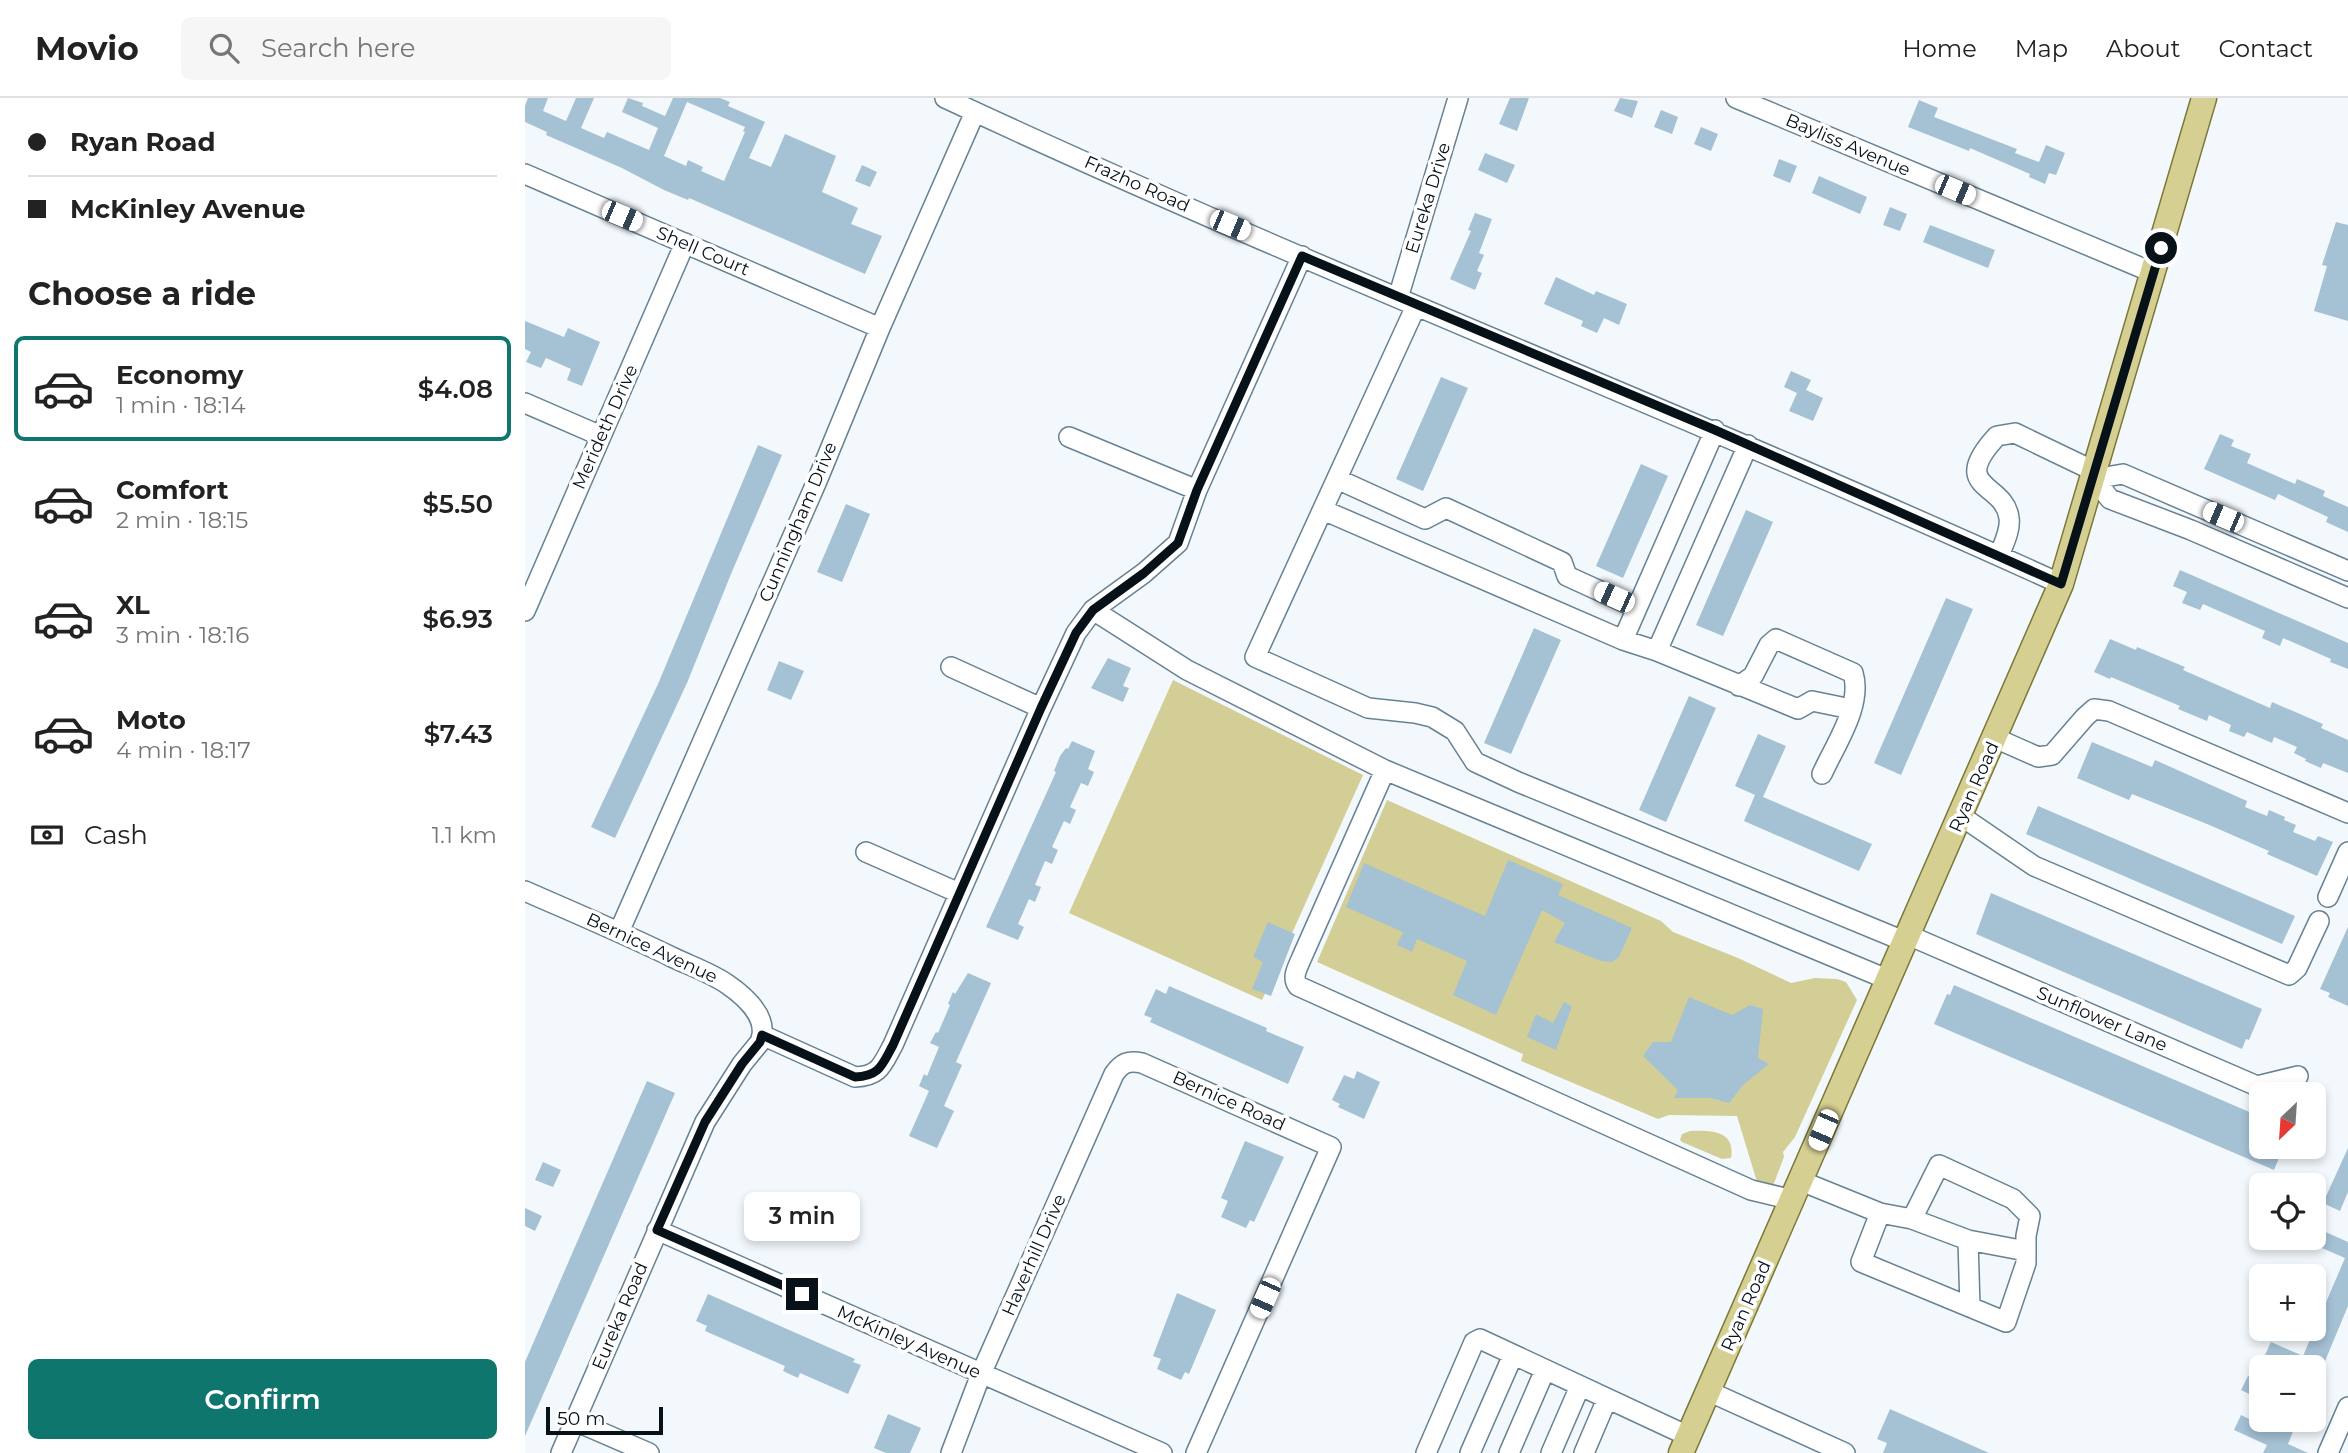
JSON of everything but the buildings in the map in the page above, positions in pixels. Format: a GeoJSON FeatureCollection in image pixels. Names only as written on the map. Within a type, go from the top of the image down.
{"type":"FeatureCollection","features":[{"type":"Feature","properties":{"kind":"main road","name":"Ryan Road"},"geometry":{"type":"LineString","coordinates":[[1685,1444],[2061,584],[2204,98]]}},
{"type":"Feature","properties":{"kind":"street","name":"Frazho Road"},"geometry":{"type":"LineString","coordinates":[[945,98],[1407,302],[1715,430],[2061,584]]}},
{"type":"Feature","properties":{"kind":"street","name":"Eureka Drive"},"geometry":{"type":"LineString","coordinates":[[1323,510],[1407,302],[1458,98]]}},
{"type":"Feature","properties":{"kind":"street","name":"Bayliss Avenue"},"geometry":{"type":"LineString","coordinates":[[1736,98],[2154,273]]}},
{"type":"Feature","properties":{"kind":"street","name":"Cunningham Drive"},"geometry":{"type":"LineString","coordinates":[[619,932],[975,112]]}},
{"type":"Feature","properties":{"kind":"street","name":"Shell Court"},"geometry":{"type":"LineString","coordinates":[[525,174],[880,328]]}},
{"type":"Feature","properties":{"kind":"street","name":"Merideth Drive"},"geometry":{"type":"LineString","coordinates":[[525,611],[685,243]]}},
{"type":"Feature","properties":{"kind":"street"},"geometry":{"type":"LineString","coordinates":[[762,1035],[855,1077],[870,1076],[880,1068],[893,1045],[958,893],[1076,633],[1093,610],[1144,573],[1178,543],[1197,490],[1302,256]]}},
{"type":"Feature","properties":{"kind":"street"},"geometry":{"type":"LineString","coordinates":[[525,402],[601,436]]}},
{"type":"Feature","properties":{"kind":"street"},"geometry":{"type":"LineString","coordinates":[[1623,640],[1715,430]]}},
{"type":"Feature","properties":{"kind":"street"},"geometry":{"type":"LineString","coordinates":[[1999,556],[2010,522],[2007,509],[1982,485],[1977,473],[1981,453],[1997,436],[2015,433],[2095,475],[2123,474],[2348,571]]}},
{"type":"Feature","properties":{"kind":"street"},"geometry":{"type":"LineString","coordinates":[[1069,437],[1197,490]]}},
{"type":"Feature","properties":{"kind":"street"},"geometry":{"type":"LineString","coordinates":[[1657,651],[1748,445]]}},
{"type":"Feature","properties":{"kind":"street"},"geometry":{"type":"LineString","coordinates":[[2095,475],[2110,499],[2191,530],[2348,598]]}},
{"type":"Feature","properties":{"kind":"street"},"geometry":{"type":"LineString","coordinates":[[1337,479],[1425,519],[1446,508],[1562,562],[1567,576],[1637,608]]}},
{"type":"Feature","properties":{"kind":"street"},"geometry":{"type":"LineString","coordinates":[[1323,510],[1623,640],[1657,651],[1798,709],[1812,701],[1851,709]]}},
{"type":"Feature","properties":{"kind":"street","name":"Sunflower Lane"},"geometry":{"type":"LineString","coordinates":[[1323,510],[1255,657],[1368,708],[1432,717],[1455,731],[1475,762],[1530,787],[1907,938],[2257,1086],[2298,1076]]}},
{"type":"Feature","properties":{"kind":"street"},"geometry":{"type":"LineString","coordinates":[[1093,610],[1187,670],[1385,771],[1889,979]]}},
{"type":"Feature","properties":{"kind":"street"},"geometry":{"type":"LineString","coordinates":[[1739,686],[1753,676],[1769,645],[1776,639],[1853,673],[1857,686],[1851,709],[1822,774]]}},
{"type":"Feature","properties":{"kind":"street"},"geometry":{"type":"LineString","coordinates":[[951,667],[1041,708]]}},
{"type":"Feature","properties":{"kind":"street"},"geometry":{"type":"LineString","coordinates":[[1995,738],[2038,757],[2052,755],[2094,709],[2109,711],[2348,813]]}},
{"type":"Feature","properties":{"kind":"street"},"geometry":{"type":"LineString","coordinates":[[1385,771],[1298,966],[1295,975],[1298,986],[1751,1190],[1797,1190],[1912,1219],[1968,1240],[2026,1251]]}},
{"type":"Feature","properties":{"kind":"street"},"geometry":{"type":"LineString","coordinates":[[1961,816],[2034,866],[2289,975],[2297,968],[2319,921]]}},
{"type":"Feature","properties":{"kind":"street"},"geometry":{"type":"LineString","coordinates":[[866,852],[958,893]]}},
{"type":"Feature","properties":{"kind":"street"},"geometry":{"type":"LineString","coordinates":[[2328,897],[2348,852]]}},
{"type":"Feature","properties":{"kind":"street","name":"Bernice Avenue"},"geometry":{"type":"LineString","coordinates":[[525,891],[726,983],[748,1000],[760,1020],[762,1035]]}},
{"type":"Feature","properties":{"kind":"street","name":"Eureka Road"},"geometry":{"type":"LineString","coordinates":[[561,1453],[705,1122],[742,1064],[760,1042],[762,1035]]}},
{"type":"Feature","properties":{"kind":"street","name":"Bernice Road"},"geometry":{"type":"LineString","coordinates":[[1125,1062],[1142,1063],[1331,1147],[1196,1453]]}},
{"type":"Feature","properties":{"kind":"street","name":"Haverhill Drive"},"geometry":{"type":"LineString","coordinates":[[951,1453],[981,1374],[1114,1074],[1125,1062]]}},
{"type":"Feature","properties":{"kind":"street"},"geometry":{"type":"LineString","coordinates":[[1880,1213],[1861,1262],[2006,1322],[2026,1263],[2026,1236],[2031,1216],[2013,1199],[1938,1165],[1912,1219]]}},
{"type":"Feature","properties":{"kind":"street","name":"McKinley Avenue"},"geometry":{"type":"LineString","coordinates":[[657,1230],[1162,1453]]}},
{"type":"Feature","properties":{"kind":"street"},"geometry":{"type":"LineString","coordinates":[[1968,1240],[1970,1307]]}},
{"type":"Feature","properties":{"kind":"street"},"geometry":{"type":"LineString","coordinates":[[1426,1453],[1474,1342],[1480,1339],[1607,1399],[1685,1444]]}},
{"type":"Feature","properties":{"kind":"street"},"geometry":{"type":"LineString","coordinates":[[1470,1453],[1513,1355]]}},
{"type":"Feature","properties":{"kind":"street"},"geometry":{"type":"LineString","coordinates":[[1509,1453],[1545,1370]]}},
{"type":"Feature","properties":{"kind":"street"},"geometry":{"type":"LineString","coordinates":[[1551,1453],[1580,1386]]}},
{"type":"Feature","properties":{"kind":"street"},"geometry":{"type":"LineString","coordinates":[[1709,1391],[1845,1453]]}},
{"type":"Feature","properties":{"kind":"street"},"geometry":{"type":"LineString","coordinates":[[1584,1453],[1607,1399]]}},
{"type":"Feature","properties":{"kind":"street"},"geometry":{"type":"LineString","coordinates":[[2328,1453],[2348,1408]]}},
{"type":"Feature","properties":{"kind":"street"},"geometry":{"type":"LineString","coordinates":[[575,1420],[649,1453]]}},
{"type":"Feature","properties":{"kind":"shaded area"},"geometry":{"type":"Polygon","coordinates":[[[1173,680],[1363,775],[1262,1000],[1069,913],[1173,680]]]}},
{"type":"Feature","properties":{"kind":"shaded area"},"geometry":{"type":"Polygon","coordinates":[[[1387,800],[1661,921],[1673,932],[1791,983],[1815,978],[1846,982],[1857,1000],[1795,1137],[1783,1152],[1784,1157],[1773,1186],[1758,1185],[1737,1116],[1669,1115],[1658,1119],[1521,1061],[1523,1054],[1317,962],[1387,800]]]}},
{"type":"Feature","properties":{"kind":"shaded area"},"geometry":{"type":"Polygon","coordinates":[[[1690,1131],[1713,1132],[1725,1137],[1730,1142],[1731,1158],[1722,1159],[1682,1142],[1682,1134],[1690,1131]]]}},
{"type":"Feature","properties":{"kind":"route"},"geometry":{"type":"LineString","coordinates":[[802,1294],[657,1230],[705,1122],[721,1094],[760,1042],[762,1035],[855,1077],[870,1076],[880,1068],[893,1045],[958,893],[1076,633],[1093,610],[1144,573],[1178,543],[1197,490],[1302,256],[1715,430],[2061,584],[2161,248]]}}]}
